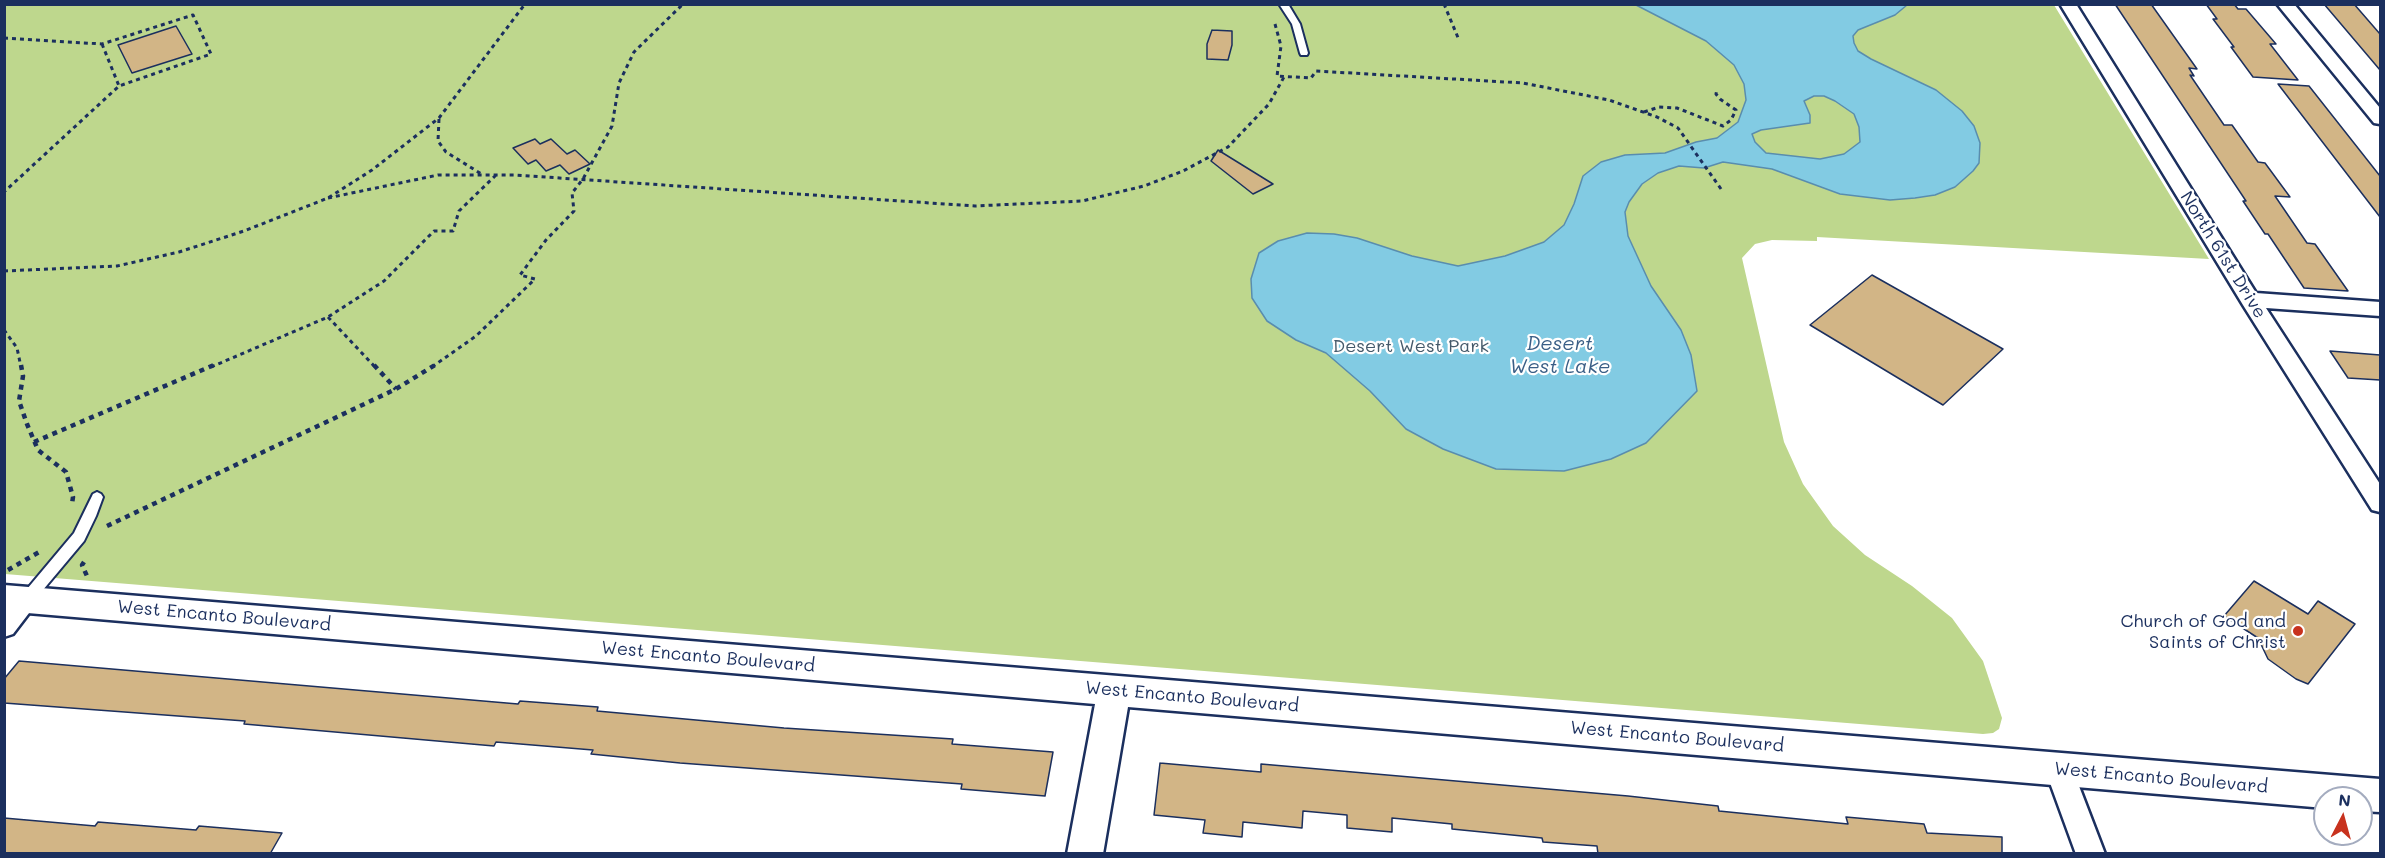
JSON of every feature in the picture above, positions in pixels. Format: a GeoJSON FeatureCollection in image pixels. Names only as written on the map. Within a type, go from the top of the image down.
{"type":"FeatureCollection","features":[{"type":"Feature","properties":{"kind":"street","name":"North 61st Drive"},"geometry":{"type":"LineString","coordinates":[[2068,4],[2250,300],[2380,503]]}},
{"type":"Feature","properties":{"kind":"street"},"geometry":{"type":"LineString","coordinates":[[2285,4],[2380,119]]}},
{"type":"Feature","properties":{"kind":"street"},"geometry":{"type":"LineString","coordinates":[[2250,300],[2380,309]]}},
{"type":"Feature","properties":{"kind":"street"},"geometry":{"type":"LineString","coordinates":[[4,626],[13,589]]}},
{"type":"Feature","properties":{"kind":"street","name":"West Encanto Boulevard"},"geometry":{"type":"LineString","coordinates":[[13,589],[1114,691],[2380,796]]}},
{"type":"Feature","properties":{"kind":"street"},"geometry":{"type":"LineString","coordinates":[[1085,854],[1114,691]]}},
{"type":"Feature","properties":{"kind":"street"},"geometry":{"type":"LineString","coordinates":[[2059,769],[2091,854]]}},
{"type":"Feature","properties":{"kind":"lane"},"geometry":{"type":"LineString","coordinates":[[1283,4],[1296,24],[1304,54]]}},
{"type":"Feature","properties":{"kind":"lane"},"geometry":{"type":"LineString","coordinates":[[13,589],[79,537],[97,497]]}},
{"type":"Feature","properties":{"kind":"path"},"geometry":{"type":"LineString","coordinates":[[328,198],[372,170],[439,118],[525,4]]}},
{"type":"Feature","properties":{"kind":"path"},"geometry":{"type":"LineString","coordinates":[[102,533],[109,524],[396,389],[476,336],[535,279],[520,275],[546,240],[574,212],[572,193],[583,179],[612,126],[619,83],[634,52],[683,4]]}},
{"type":"Feature","properties":{"kind":"path"},"geometry":{"type":"LineString","coordinates":[[1444,4],[1459,40]]}},
{"type":"Feature","properties":{"kind":"path"},"geometry":{"type":"LineString","coordinates":[[4,38],[102,44],[193,15],[211,54],[119,86],[4,192]]}},
{"type":"Feature","properties":{"kind":"path"},"geometry":{"type":"LineString","coordinates":[[1273,20],[1281,46],[1277,76],[1311,78],[1316,71],[1523,83],[1563,89],[1609,100],[1644,112],[1678,128],[1721,189]]}},
{"type":"Feature","properties":{"kind":"path"},"geometry":{"type":"LineString","coordinates":[[102,44],[119,86]]}},
{"type":"Feature","properties":{"kind":"path"},"geometry":{"type":"LineString","coordinates":[[4,271],[35,272],[117,266],[178,252],[244,231],[328,198],[438,175],[583,179],[975,207],[1082,201],[1144,186],[1183,171],[1228,147],[1269,104],[1284,77]]}},
{"type":"Feature","properties":{"kind":"path"},"geometry":{"type":"LineString","coordinates":[[1644,112],[1659,106],[1677,108],[1723,126],[1731,120],[1736,110],[1720,99],[1716,90]]}},
{"type":"Feature","properties":{"kind":"path"},"geometry":{"type":"LineString","coordinates":[[439,118],[438,141],[446,152],[483,175]]}},
{"type":"Feature","properties":{"kind":"path"},"geometry":{"type":"LineString","coordinates":[[34,442],[327,317],[384,281],[434,231],[453,231],[456,228],[459,211],[497,175]]}},
{"type":"Feature","properties":{"kind":"path"},"geometry":{"type":"LineString","coordinates":[[327,317],[396,389]]}},
{"type":"Feature","properties":{"kind":"path"},"geometry":{"type":"LineString","coordinates":[[4,330],[17,348],[23,376],[20,401],[34,442],[39,450],[66,472],[73,497],[70,514]]}},
{"type":"Feature","properties":{"kind":"path"},"geometry":{"type":"LineString","coordinates":[[13,589],[45,549]]}},
{"type":"Feature","properties":{"kind":"path"},"geometry":{"type":"LineString","coordinates":[[86,558],[82,565],[87,576]]}},
{"type":"Feature","properties":{"kind":"green space","name":"Desert West Park"},"geometry":{"type":"Polygon","coordinates":[[[4,5],[2054,5],[2209,259],[1817,237],[1817,241],[1772,240],[1755,244],[1742,258],[1784,442],[1803,484],[1833,526],[1865,555],[1912,586],[1952,618],[1983,661],[2002,718],[1999,729],[1993,733],[5,574],[4,5]]]}},
{"type":"Feature","properties":{"kind":"water","name":"Desert West Lake"},"geometry":{"type":"Polygon","coordinates":[[[1636,5],[1907,5],[1895,15],[1858,30],[1853,36],[1854,43],[1858,51],[1936,90],[1962,111],[1974,126],[1980,143],[1979,163],[1955,187],[1935,195],[1890,200],[1840,194],[1772,169],[1723,162],[1704,168],[1679,166],[1658,173],[1642,184],[1625,212],[1628,236],[1651,286],[1681,330],[1691,355],[1697,391],[1646,443],[1611,459],[1564,471],[1496,469],[1443,449],[1406,429],[1370,391],[1326,353],[1296,340],[1267,321],[1252,298],[1251,279],[1259,253],[1278,241],[1307,233],[1357,238],[1412,256],[1458,266],[1505,256],[1544,242],[1564,225],[1583,176],[1601,162],[1625,155],[1665,153],[1696,142],[1717,138],[1738,122],[1746,100],[1744,84],[1734,65],[1706,41],[1636,5]],[[1814,96],[1804,101],[1810,115],[1810,123],[1761,130],[1752,134],[1755,142],[1766,153],[1820,159],[1844,154],[1860,142],[1859,127],[1854,114],[1824,96],[1814,96]]]}},
{"type":"Feature","properties":{"kind":"building"},"geometry":{"type":"Polygon","coordinates":[[[2115,4],[2151,4],[2197,69],[2189,68],[2194,76],[2190,75],[2224,125],[2232,125],[2258,162],[2265,163],[2290,197],[2275,196],[2307,243],[2315,244],[2348,291],[2304,288],[2243,201],[2246,201],[2115,4]]]}},
{"type":"Feature","properties":{"kind":"building"},"geometry":{"type":"Polygon","coordinates":[[[2206,4],[2234,4],[2238,9],[2246,9],[2276,44],[2270,44],[2298,80],[2253,77],[2231,47],[2234,47],[2213,19],[2217,19],[2206,4]]]}},
{"type":"Feature","properties":{"kind":"building"},"geometry":{"type":"Polygon","coordinates":[[[2324,4],[2354,4],[2380,34],[2380,70],[2324,4]]]}},
{"type":"Feature","properties":{"kind":"building"},"geometry":{"type":"Polygon","coordinates":[[[176,26],[192,54],[132,73],[118,45],[176,26]]]}},
{"type":"Feature","properties":{"kind":"building"},"geometry":{"type":"Polygon","coordinates":[[[1212,30],[1232,31],[1232,45],[1228,60],[1207,59],[1207,44],[1212,30]]]}},
{"type":"Feature","properties":{"kind":"building"},"geometry":{"type":"Polygon","coordinates":[[[2278,84],[2309,86],[2380,176],[2380,217],[2278,84]]]}},
{"type":"Feature","properties":{"kind":"building"},"geometry":{"type":"Polygon","coordinates":[[[535,139],[540,144],[551,139],[567,154],[575,150],[590,164],[569,174],[560,165],[546,171],[536,160],[528,164],[513,148],[535,139]]]}},
{"type":"Feature","properties":{"kind":"building"},"geometry":{"type":"Polygon","coordinates":[[[1218,150],[1273,184],[1253,194],[1211,161],[1218,150]]]}},
{"type":"Feature","properties":{"kind":"building"},"geometry":{"type":"Polygon","coordinates":[[[1872,275],[2003,349],[1943,405],[1810,325],[1872,275]]]}},
{"type":"Feature","properties":{"kind":"building"},"geometry":{"type":"Polygon","coordinates":[[[2330,351],[2380,355],[2380,380],[2348,378],[2330,351]]]}},
{"type":"Feature","properties":{"kind":"building","name":"Church of God and Saints of Christ"},"geometry":{"type":"Polygon","coordinates":[[[2254,581],[2308,614],[2318,601],[2355,624],[2308,684],[2296,679],[2268,659],[2258,638],[2224,616],[2254,581]]]}},
{"type":"Feature","properties":{"kind":"building"},"geometry":{"type":"Polygon","coordinates":[[[19,661],[518,704],[520,701],[598,707],[597,711],[784,728],[953,739],[952,744],[1053,752],[1045,796],[961,789],[962,784],[680,763],[591,754],[593,750],[496,742],[494,746],[244,724],[245,721],[4,703],[4,679],[19,661]]]}},
{"type":"Feature","properties":{"kind":"building"},"geometry":{"type":"Polygon","coordinates":[[[1160,763],[1261,772],[1261,764],[1628,796],[1718,806],[1719,811],[1848,824],[1846,817],[1924,824],[1927,833],[2002,837],[2002,854],[1598,854],[1597,846],[1543,842],[1542,838],[1452,829],[1452,824],[1392,818],[1392,832],[1347,828],[1347,815],[1303,811],[1302,828],[1243,822],[1242,837],[1203,833],[1205,820],[1154,815],[1160,763]]]}},
{"type":"Feature","properties":{"kind":"building"},"geometry":{"type":"Polygon","coordinates":[[[4,818],[95,826],[98,822],[196,830],[199,826],[282,833],[270,854],[4,854],[4,818]]]}},
{"type":"Feature","properties":{"kind":"place","name":"Church of God and Saints of Christ"},"geometry":{"type":"Point","coordinates":[2298,631]}}]}
